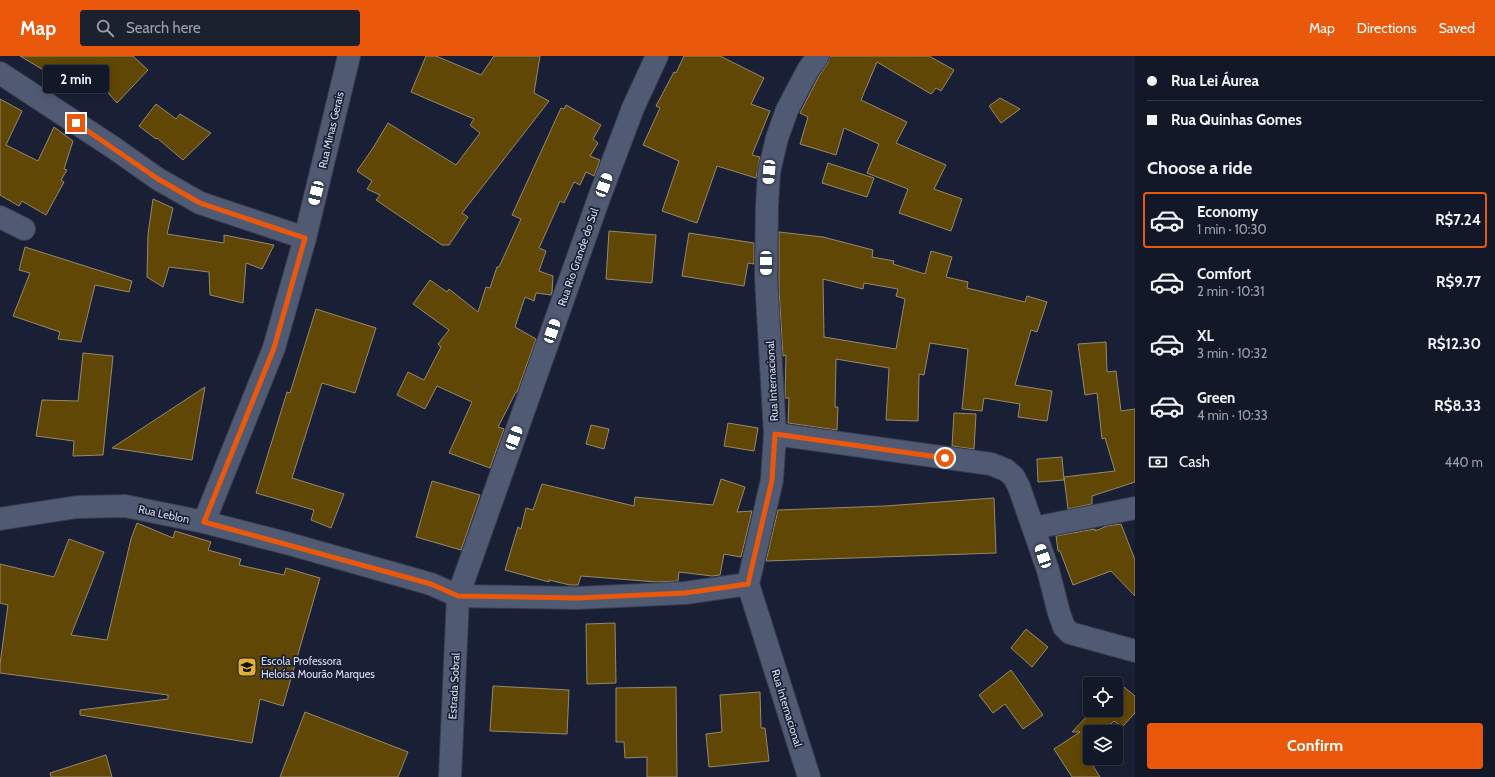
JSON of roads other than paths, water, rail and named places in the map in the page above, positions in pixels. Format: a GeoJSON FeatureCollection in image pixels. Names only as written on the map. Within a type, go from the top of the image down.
{"type":"FeatureCollection","features":[{"type":"Feature","properties":{"kind":"street","name":"Rua Minas Gerais"},"geometry":{"type":"LineString","coordinates":[[204,522],[274,348],[305,238],[349,56]]}},
{"type":"Feature","properties":{"kind":"street","name":"Rua Rio Grande do Sul"},"geometry":{"type":"LineString","coordinates":[[458,596],[632,108],[657,56]]}},
{"type":"Feature","properties":{"kind":"street","name":"Rua Internacional"},"geometry":{"type":"LineString","coordinates":[[809,777],[748,584],[772,480],[775,434],[766,278],[769,172],[777,138],[787,110],[808,70],[818,56]]}},
{"type":"Feature","properties":{"kind":"street"},"geometry":{"type":"LineString","coordinates":[[0,73],[114,148],[158,179],[200,203],[305,238]]}},
{"type":"Feature","properties":{"kind":"street"},"geometry":{"type":"LineString","coordinates":[[0,216],[24,229]]}},
{"type":"Feature","properties":{"kind":"street"},"geometry":{"type":"LineString","coordinates":[[775,434],[991,464],[1006,470],[1014,477],[1024,499],[1048,570],[1064,627],[1070,633],[1135,651]]}},
{"type":"Feature","properties":{"kind":"street","name":"Rua Leblon"},"geometry":{"type":"LineString","coordinates":[[0,519],[77,507],[125,506],[204,522],[431,584],[458,596],[577,598],[685,593],[748,584]]}},
{"type":"Feature","properties":{"kind":"street"},"geometry":{"type":"LineString","coordinates":[[1034,528],[1135,508]]}},
{"type":"Feature","properties":{"kind":"street","name":"Estrada Sobral"},"geometry":{"type":"LineString","coordinates":[[450,777],[458,596]]}},
{"type":"Feature","properties":{"kind":"place","name":"Escola Professora Heloísa Mourão Marques"},"geometry":{"type":"Point","coordinates":[247,667]}}]}
